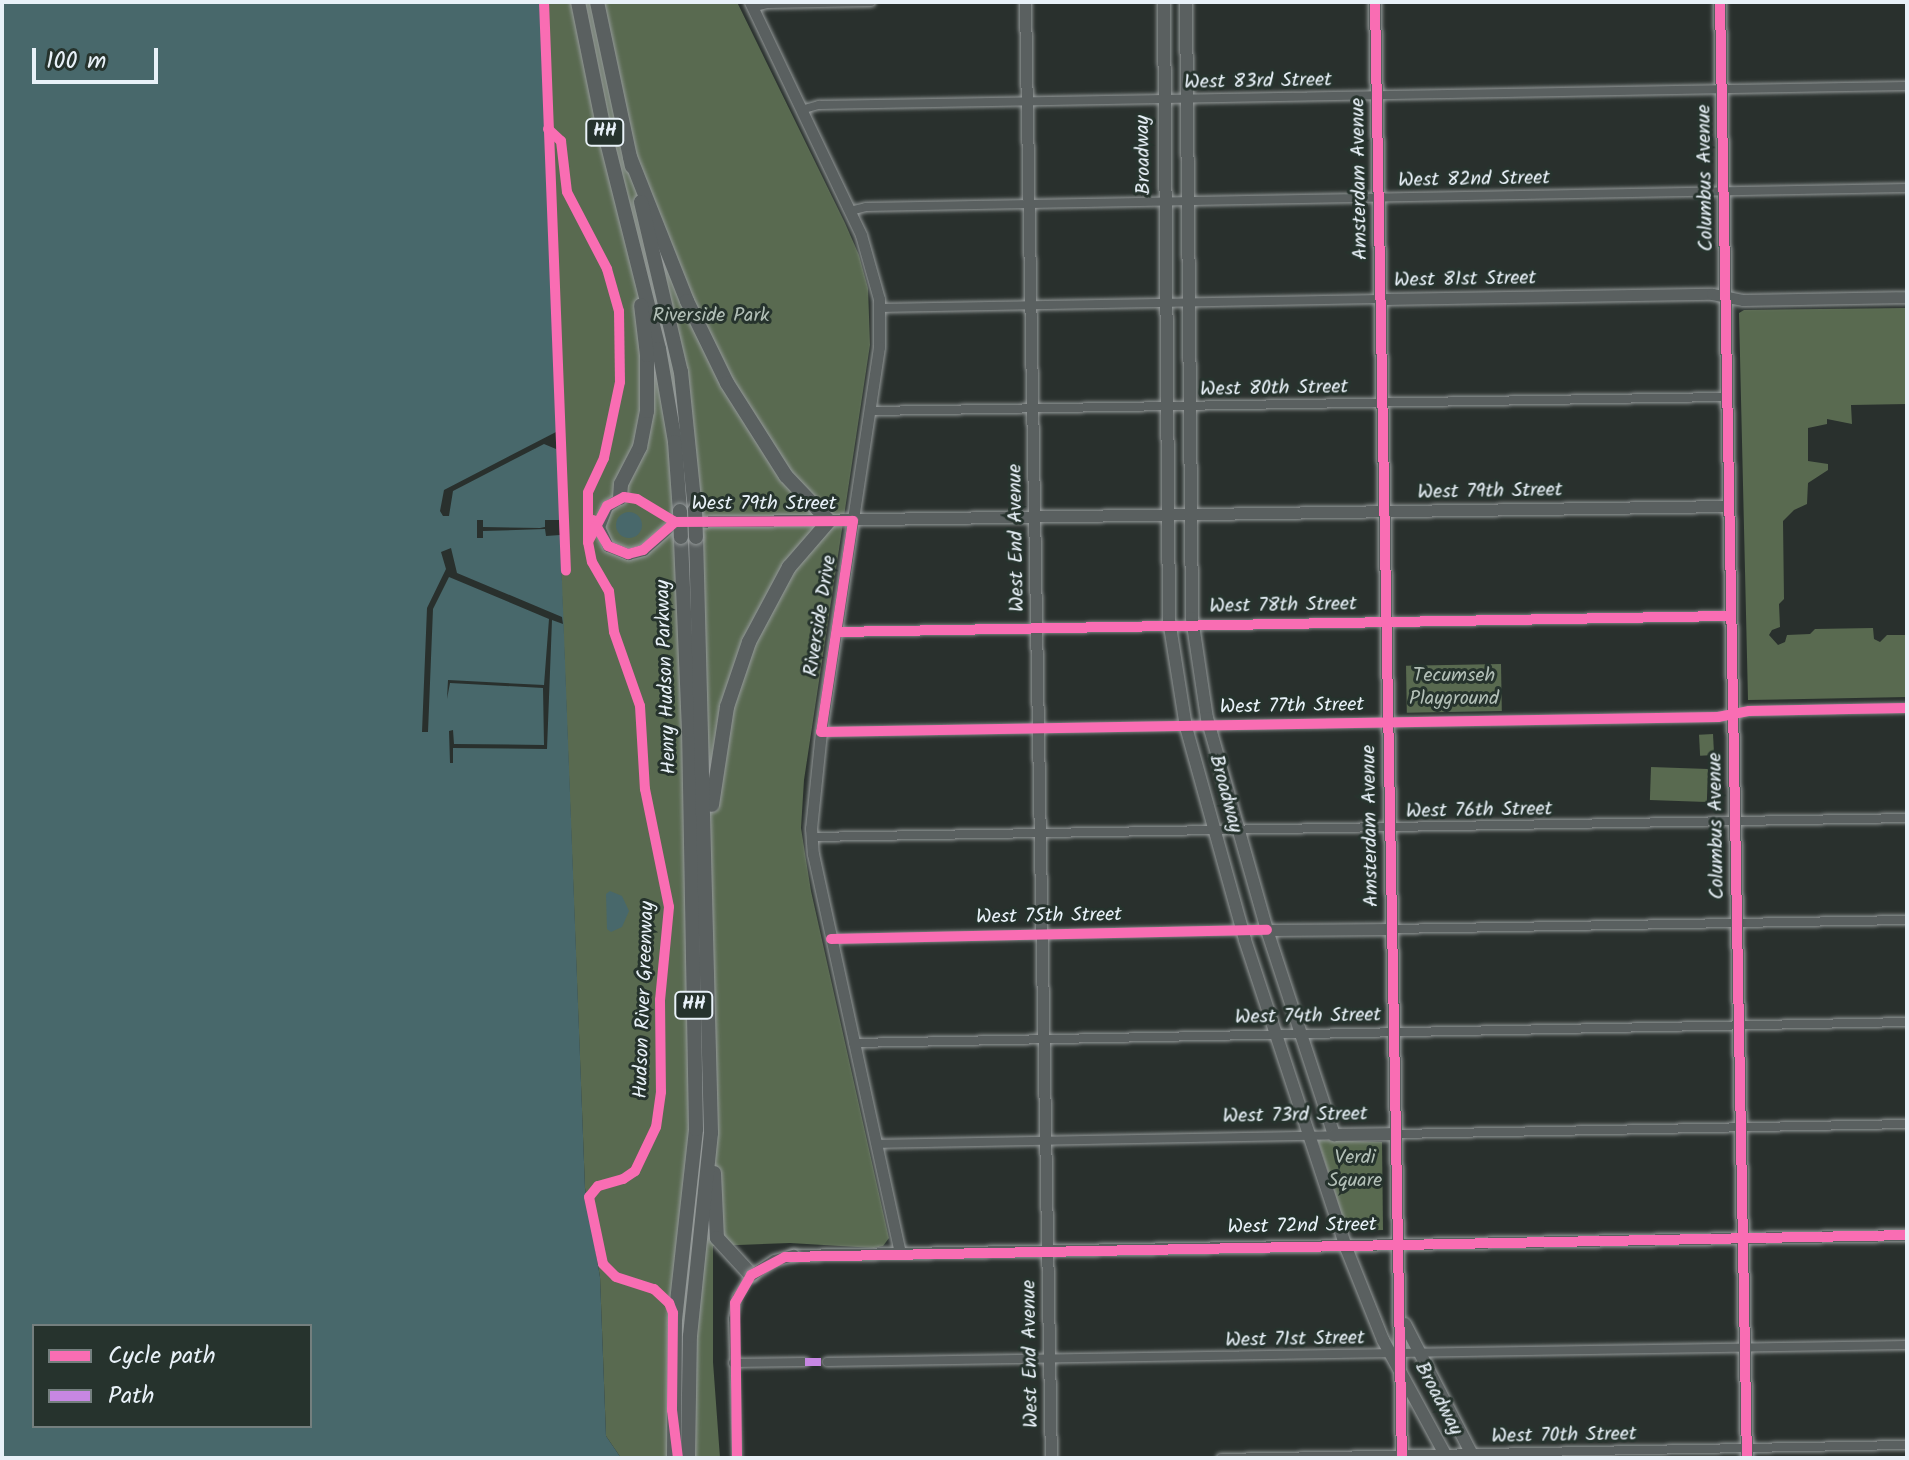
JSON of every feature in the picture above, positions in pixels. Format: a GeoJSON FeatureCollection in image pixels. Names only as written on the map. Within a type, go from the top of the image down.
{"type":"FeatureCollection","features":[{"type":"Feature","properties":{"kind":"highway","name":"Henry Hudson Parkway"},"geometry":{"type":"LineString","coordinates":[[578,2],[601,115],[672,418],[688,537],[706,841],[710,1148],[705,1170]]}},
{"type":"Feature","properties":{"kind":"highway","name":"Henry Hudson Parkway"},"geometry":{"type":"LineString","coordinates":[[597,2],[678,359],[691,443],[683,514]]}},
{"type":"Feature","properties":{"kind":"highway"},"geometry":{"type":"LineString","coordinates":[[630,157],[687,301],[723,375],[786,476],[829,521],[783,575],[743,657],[721,735],[706,841]]}},
{"type":"Feature","properties":{"kind":"highway"},"geometry":{"type":"LineString","coordinates":[[620,498],[621,484],[640,447],[648,398],[637,260]]}},
{"type":"Feature","properties":{"kind":"highway","name":"Henry Hudson Parkway"},"geometry":{"type":"LineString","coordinates":[[688,537],[696,1129],[705,1170]]}},
{"type":"Feature","properties":{"kind":"highway"},"geometry":{"type":"LineString","coordinates":[[705,1170],[717,1238],[751,1275]]}},
{"type":"Feature","properties":{"kind":"highway"},"geometry":{"type":"LineString","coordinates":[[674,1458],[675,1320],[705,1170]]}},
{"type":"Feature","properties":{"kind":"highway"},"geometry":{"type":"LineString","coordinates":[[688,1458],[690,1336],[705,1170]]}},
{"type":"Feature","properties":{"kind":"main road","name":"West End Avenue"},"geometry":{"type":"LineString","coordinates":[[1025,2],[1051,1458]]}},
{"type":"Feature","properties":{"kind":"main road","name":"Broadway"},"geometry":{"type":"LineString","coordinates":[[1164,2],[1170,626],[1186,727],[1242,931],[1345,1245],[1372,1317],[1397,1354],[1402,1372],[1446,1456]]}},
{"type":"Feature","properties":{"kind":"main road","name":"Broadway"},"geometry":{"type":"LineString","coordinates":[[1186,2],[1193,626],[1210,726],[1237,829],[1334,1135]]}},
{"type":"Feature","properties":{"kind":"main road","name":"Amsterdam Avenue"},"geometry":{"type":"LineString","coordinates":[[1375,2],[1391,929],[1402,1309],[1397,1354]]}},
{"type":"Feature","properties":{"kind":"main road","name":"Columbus Avenue"},"geometry":{"type":"LineString","coordinates":[[1720,2],[1747,1453]]}},
{"type":"Feature","properties":{"kind":"main road","name":"Riverside Drive"},"geometry":{"type":"LineString","coordinates":[[751,5],[850,211],[874,271],[879,308],[880,337],[821,732],[811,837],[900,1253]]}},
{"type":"Feature","properties":{"kind":"main road","name":"West 81st Street"},"geometry":{"type":"LineString","coordinates":[[1380,299],[1907,297]]}},
{"type":"Feature","properties":{"kind":"main road"},"geometry":{"type":"LineString","coordinates":[[620,498],[607,506],[599,527],[605,541],[617,552],[628,554],[643,550],[683,514]]}},
{"type":"Feature","properties":{"kind":"main road","name":"West 79th Street"},"geometry":{"type":"LineString","coordinates":[[683,514],[853,521],[1729,506]]}},
{"type":"Feature","properties":{"kind":"main road","name":"West 75th Street"},"geometry":{"type":"LineString","coordinates":[[1267,930],[1391,929]]}},
{"type":"Feature","properties":{"kind":"main road","name":"West 73rd Street"},"geometry":{"type":"LineString","coordinates":[[1334,1135],[1397,1134]]}},
{"type":"Feature","properties":{"kind":"main road","name":"West 72nd Street"},"geometry":{"type":"LineString","coordinates":[[751,1275],[768,1263],[793,1255],[1907,1235]]}},
{"type":"Feature","properties":{"kind":"main road","name":"Broadway"},"geometry":{"type":"LineString","coordinates":[[1402,1309],[1418,1353],[1473,1456]]}},
{"type":"Feature","properties":{"kind":"main road"},"geometry":{"type":"LineString","coordinates":[[1402,1372],[1402,1456]]}},
{"type":"Feature","properties":{"kind":"street"},"geometry":{"type":"LineString","coordinates":[[751,5],[871,2]]}},
{"type":"Feature","properties":{"kind":"street","name":"West 83rd Street"},"geometry":{"type":"LineString","coordinates":[[801,110],[819,105],[1907,86]]}},
{"type":"Feature","properties":{"kind":"street","name":"West 82nd Street"},"geometry":{"type":"LineString","coordinates":[[850,211],[866,207],[1029,203],[1907,188]]}},
{"type":"Feature","properties":{"kind":"street","name":"West 81st Street"},"geometry":{"type":"LineString","coordinates":[[879,308],[1380,299]]}},
{"type":"Feature","properties":{"kind":"street","name":"West 80th Street"},"geometry":{"type":"LineString","coordinates":[[870,411],[1727,397]]}},
{"type":"Feature","properties":{"kind":"street","name":"West 78th Street"},"geometry":{"type":"LineString","coordinates":[[837,632],[1731,616]]}},
{"type":"Feature","properties":{"kind":"street","name":"West 77th Street"},"geometry":{"type":"LineString","coordinates":[[821,732],[1387,723],[1907,708]]}},
{"type":"Feature","properties":{"kind":"street","name":"West 76th Street"},"geometry":{"type":"LineString","coordinates":[[811,837],[1907,818]]}},
{"type":"Feature","properties":{"kind":"street","name":"West 75th Street"},"geometry":{"type":"LineString","coordinates":[[1391,929],[1907,920]]}},
{"type":"Feature","properties":{"kind":"street","name":"West 75th Street"},"geometry":{"type":"LineString","coordinates":[[831,939],[1267,930]]}},
{"type":"Feature","properties":{"kind":"street","name":"West 74th Street"},"geometry":{"type":"LineString","coordinates":[[853,1043],[1907,1022]]}},
{"type":"Feature","properties":{"kind":"street","name":"West 73rd Street"},"geometry":{"type":"LineString","coordinates":[[1397,1134],[1907,1124]]}},
{"type":"Feature","properties":{"kind":"street","name":"West 73rd Street"},"geometry":{"type":"LineString","coordinates":[[876,1144],[1334,1135]]}},
{"type":"Feature","properties":{"kind":"street"},"geometry":{"type":"LineString","coordinates":[[737,1458],[733,1363],[735,1303],[751,1275]]}},
{"type":"Feature","properties":{"kind":"street","name":"West 71st Street"},"geometry":{"type":"LineString","coordinates":[[827,1362],[1907,1345]]}},
{"type":"Feature","properties":{"kind":"street"},"geometry":{"type":"LineString","coordinates":[[733,1363],[805,1362]]}},
{"type":"Feature","properties":{"kind":"street","name":"West 70th Street"},"geometry":{"type":"LineString","coordinates":[[1221,1458],[1747,1453],[1907,1445]]}},
{"type":"Feature","properties":{"kind":"green space","name":"Riverside Park"},"geometry":{"type":"Polygon","coordinates":[[[539,2],[737,2],[845,223],[859,255],[868,288],[870,345],[804,780],[801,828],[811,891],[889,1238],[883,1246],[874,1248],[790,1243],[713,1246],[713,1362],[720,1458],[621,1458],[606,1436],[600,1277],[585,1188],[539,2]]]}},
{"type":"Feature","properties":{"kind":"green space"},"geometry":{"type":"Polygon","coordinates":[[[1907,308],[1907,404],[1851,405],[1852,424],[1827,419],[1827,424],[1808,428],[1808,461],[1828,464],[1828,470],[1808,483],[1807,504],[1794,510],[1783,521],[1784,599],[1779,604],[1780,627],[1769,635],[1778,645],[1785,642],[1787,635],[1810,634],[1815,629],[1873,628],[1874,639],[1880,642],[1887,635],[1907,635],[1907,697],[1748,700],[1739,313],[1744,310],[1907,308]]]}},
{"type":"Feature","properties":{"kind":"green space","name":"Tecumseh Playground"},"geometry":{"type":"Polygon","coordinates":[[[1501,664],[1502,711],[1407,713],[1406,666],[1501,664]]]}},
{"type":"Feature","properties":{"kind":"green space"},"geometry":{"type":"Polygon","coordinates":[[[1713,734],[1714,755],[1700,756],[1699,735],[1713,734]]]}},
{"type":"Feature","properties":{"kind":"green space"},"geometry":{"type":"Polygon","coordinates":[[[1651,767],[1708,769],[1707,802],[1650,800],[1651,767]]]}},
{"type":"Feature","properties":{"kind":"green space","name":"Verdi Square"},"geometry":{"type":"Polygon","coordinates":[[[1318,1140],[1382,1142],[1383,1230],[1347,1231],[1318,1140]]]}},
{"type":"Feature","properties":{"kind":"water"},"geometry":{"type":"Polygon","coordinates":[[[2,2],[540,2],[585,1188],[600,1277],[606,1436],[621,1458],[2,1458],[2,2]]]}},
{"type":"Feature","properties":{"kind":"water"},"geometry":{"type":"Polygon","coordinates":[[[629,512],[639,515],[642,525],[639,535],[629,538],[619,535],[616,525],[619,515],[629,512]]]}},
{"type":"Feature","properties":{"kind":"water"},"geometry":{"type":"Polygon","coordinates":[[[610,891],[622,896],[629,911],[622,927],[611,932],[607,929],[606,894],[610,891]]]}},
{"type":"Feature","properties":{"kind":"pier"},"geometry":{"type":"Polygon","coordinates":[[[556,432],[556,449],[544,444],[453,491],[449,516],[443,516],[440,511],[444,490],[556,432]]]}},
{"type":"Feature","properties":{"kind":"pier"},"geometry":{"type":"Polygon","coordinates":[[[477,520],[483,520],[483,527],[540,528],[545,527],[545,520],[559,520],[560,535],[546,536],[545,529],[483,531],[483,538],[477,538],[477,520]]]}},
{"type":"Feature","properties":{"kind":"pier"},"geometry":{"type":"Polygon","coordinates":[[[451,548],[457,573],[562,617],[563,624],[552,620],[547,749],[453,748],[453,763],[450,763],[449,731],[453,730],[454,744],[544,745],[543,688],[450,683],[447,699],[448,680],[544,685],[549,619],[449,577],[433,609],[428,732],[422,732],[427,608],[446,569],[441,552],[451,548]]]}},
{"type":"Feature","properties":{"kind":"marked path"},"geometry":{"type":"LineString","coordinates":[[805,1362],[827,1362]]}},
{"type":"Feature","properties":{"kind":"cycle path"},"geometry":{"type":"LineString","coordinates":[[544,2],[566,571]]}},
{"type":"Feature","properties":{"kind":"cycle path"},"geometry":{"type":"LineString","coordinates":[[1375,2],[1402,1458]]}},
{"type":"Feature","properties":{"kind":"cycle path"},"geometry":{"type":"LineString","coordinates":[[1720,2],[1747,1458]]}},
{"type":"Feature","properties":{"kind":"cycle path","name":"Hudson River Greenway"},"geometry":{"type":"LineString","coordinates":[[548,129],[561,141],[567,192],[607,269],[619,311],[620,382],[604,458],[588,493],[588,542],[592,562],[609,591],[614,632],[640,706],[645,789],[669,907],[660,1000],[661,1092],[656,1127],[635,1171],[623,1179],[598,1186],[589,1197],[603,1264],[616,1277],[654,1289],[669,1303],[673,1313],[672,1410],[678,1458]]}},
{"type":"Feature","properties":{"kind":"cycle path"},"geometry":{"type":"LineString","coordinates":[[588,542],[607,506],[624,497],[637,499],[675,522],[853,521],[821,732],[1718,717],[1749,711],[1907,708]]}},
{"type":"Feature","properties":{"kind":"cycle path"},"geometry":{"type":"LineString","coordinates":[[593,520],[608,546],[628,554],[643,550],[675,522]]}},
{"type":"Feature","properties":{"kind":"cycle path"},"geometry":{"type":"LineString","coordinates":[[837,632],[1731,616]]}},
{"type":"Feature","properties":{"kind":"cycle path"},"geometry":{"type":"LineString","coordinates":[[831,939],[1267,930]]}},
{"type":"Feature","properties":{"kind":"cycle path"},"geometry":{"type":"LineString","coordinates":[[737,1458],[735,1303],[751,1275],[785,1257],[1907,1235]]}}]}
